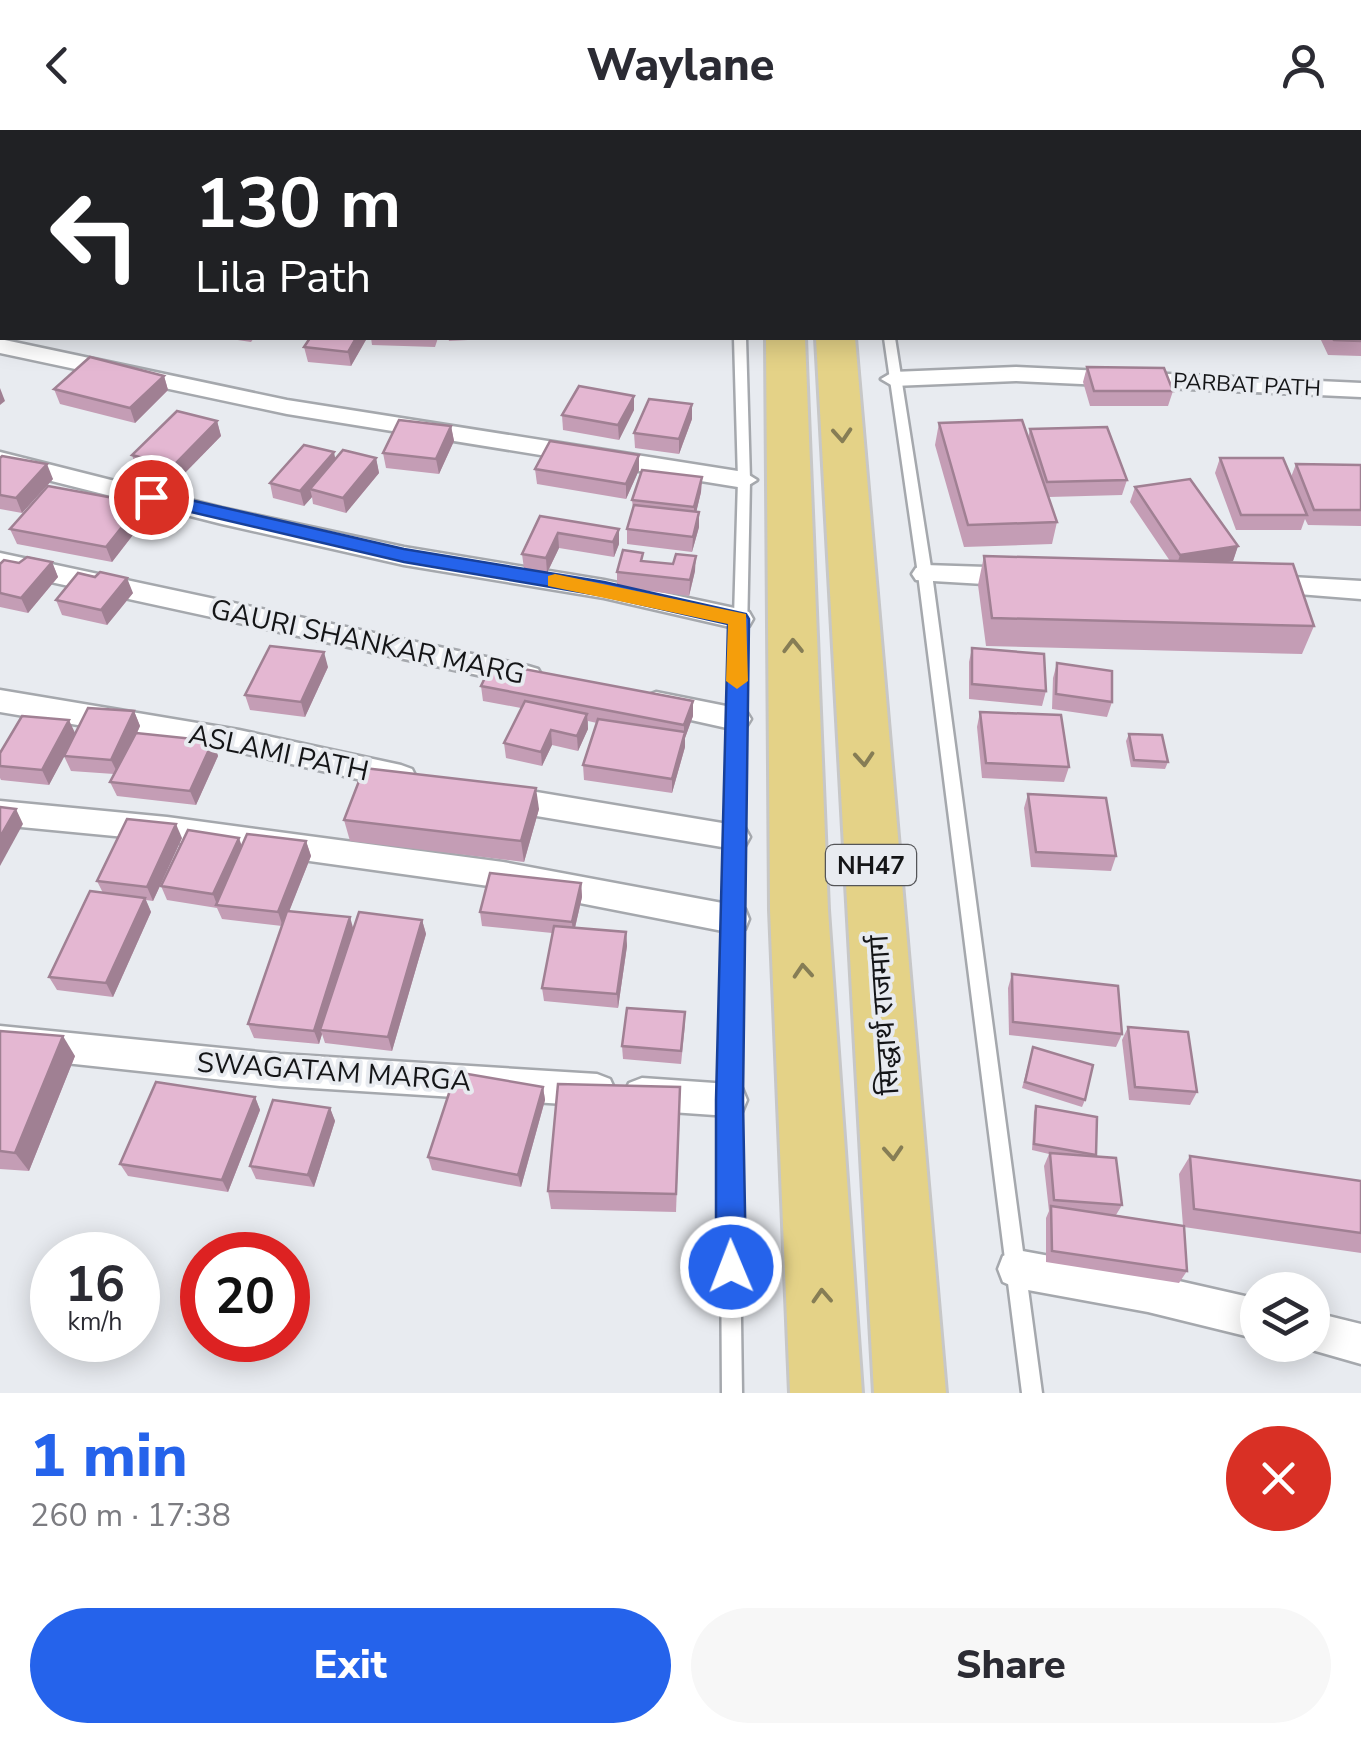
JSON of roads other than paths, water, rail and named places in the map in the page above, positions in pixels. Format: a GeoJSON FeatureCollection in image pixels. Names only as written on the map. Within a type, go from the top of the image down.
{"type":"FeatureCollection","features":[{"type":"Feature","properties":{"kind":"highway","name":"NH47"},"geometry":{"type":"LineString","coordinates":[[785,340],[799,910],[826,1393]]}},
{"type":"Feature","properties":{"kind":"highway","name":"सिद्धार्थ राजमार्ग"},"geometry":{"type":"LineString","coordinates":[[835,340],[910,1393]]}},
{"type":"Feature","properties":{"kind":"street"},"geometry":{"type":"LineString","coordinates":[[0,346],[287,406],[744,480]]}},
{"type":"Feature","properties":{"kind":"street","name":"PARBAT PATH"},"geometry":{"type":"LineString","coordinates":[[893,379],[1016,374],[1361,390]]}},
{"type":"Feature","properties":{"kind":"street"},"geometry":{"type":"LineString","coordinates":[[0,460],[350,544],[604,589],[739,619]]}},
{"type":"Feature","properties":{"kind":"street","name":"GAURI SHANKAR MARG"},"geometry":{"type":"LineString","coordinates":[[0,562],[554,682]]}},
{"type":"Feature","properties":{"kind":"street"},"geometry":{"type":"LineString","coordinates":[[925,574],[1040,577]]}},
{"type":"Feature","properties":{"kind":"street"},"geometry":{"type":"LineString","coordinates":[[1231,582],[1361,590]]}},
{"type":"Feature","properties":{"kind":"street"},"geometry":{"type":"LineString","coordinates":[[632,698],[736,719]]}},
{"type":"Feature","properties":{"kind":"street","name":"ASLAMI PATH"},"geometry":{"type":"LineString","coordinates":[[0,701],[239,741],[438,786]]}},
{"type":"Feature","properties":{"kind":"street"},"geometry":{"type":"LineString","coordinates":[[472,793],[734,837]]}},
{"type":"Feature","properties":{"kind":"street"},"geometry":{"type":"LineString","coordinates":[[0,813],[167,829],[503,875],[733,920]]}},
{"type":"Feature","properties":{"kind":"street","name":"SWAGATAM MARGA"},"geometry":{"type":"LineString","coordinates":[[0,1041],[280,1070],[729,1100]]}},
{"type":"Feature","properties":{"kind":"street"},"geometry":{"type":"LineString","coordinates":[[1017,1269],[1240,1315]]}},
{"type":"Feature","properties":{"kind":"street"},"geometry":{"type":"LineString","coordinates":[[1330,1336],[1361,1344]]}},
{"type":"Feature","properties":{"kind":"lane"},"geometry":{"type":"LineString","coordinates":[[732,1393],[729,1100],[744,480],[740,340]]}},
{"type":"Feature","properties":{"kind":"lane"},"geometry":{"type":"LineString","coordinates":[[889,340],[925,574],[1032,1393]]}}]}
